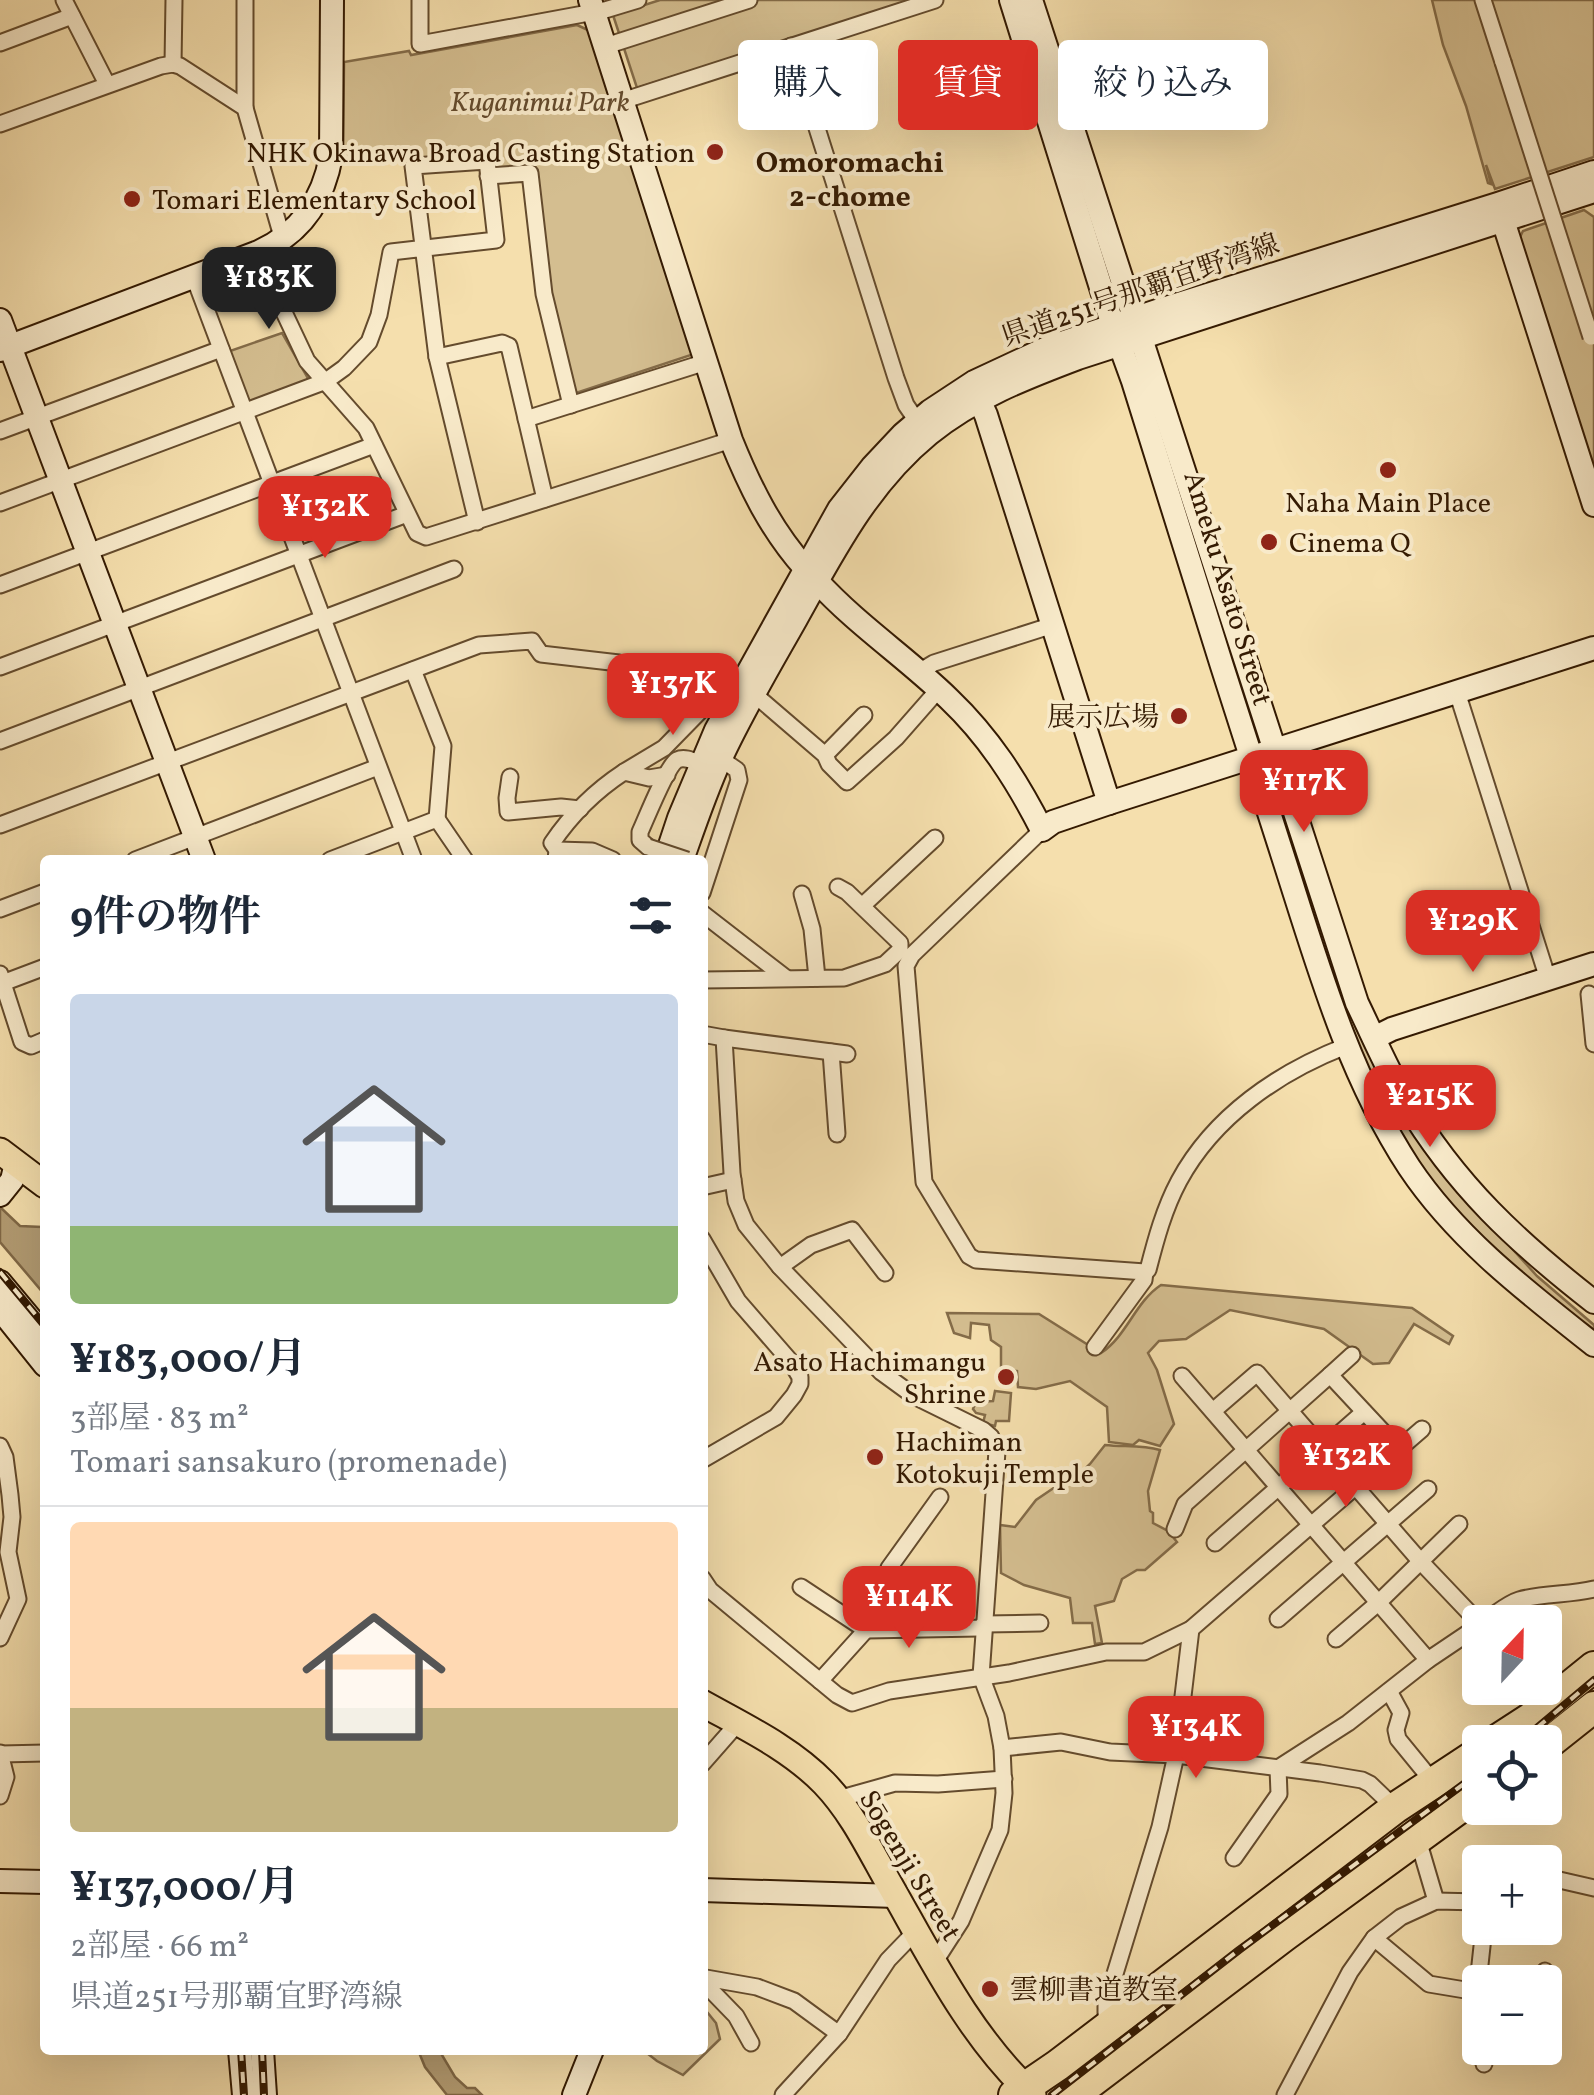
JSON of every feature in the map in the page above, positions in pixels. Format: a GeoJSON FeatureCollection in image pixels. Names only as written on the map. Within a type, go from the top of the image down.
{"type":"FeatureCollection","features":[{"type":"Feature","properties":{"kind":"highway"},"geometry":{"type":"LineString","coordinates":[[1526,1725],[1594,1669]]}},
{"type":"Feature","properties":{"kind":"highway"},"geometry":{"type":"LineString","coordinates":[[1553,1725],[1594,1706]]}},
{"type":"Feature","properties":{"kind":"highway"},"geometry":{"type":"LineString","coordinates":[[1029,2093],[1111,2023],[1395,1808],[1462,1764]]}},
{"type":"Feature","properties":{"kind":"highway"},"geometry":{"type":"LineString","coordinates":[[1074,2095],[1462,1779]]}},
{"type":"Feature","properties":{"kind":"highway"},"geometry":{"type":"LineString","coordinates":[[1029,2093],[1462,1805]]}},
{"type":"Feature","properties":{"kind":"highway"},"geometry":{"type":"LineString","coordinates":[[1100,2095],[1462,1820]]}},
{"type":"Feature","properties":{"kind":"main road"},"geometry":{"type":"LineString","coordinates":[[5,1161],[40,1182]]}},
{"type":"Feature","properties":{"kind":"main road","name":"Sōgenji Street"},"geometry":{"type":"LineString","coordinates":[[708,1706],[788,1752],[838,1798],[934,1963],[984,2040],[1029,2093]]}},
{"type":"Feature","properties":{"kind":"street"},"geometry":{"type":"LineString","coordinates":[[64,0],[107,84]]}},
{"type":"Feature","properties":{"kind":"street"},"geometry":{"type":"LineString","coordinates":[[173,64],[174,0]]}},
{"type":"Feature","properties":{"kind":"street"},"geometry":{"type":"LineString","coordinates":[[245,0],[244,108],[283,240]]}},
{"type":"Feature","properties":{"kind":"street"},"geometry":{"type":"LineString","coordinates":[[5,348],[256,254],[298,227],[322,189],[331,156],[332,0]]}},
{"type":"Feature","properties":{"kind":"street"},"geometry":{"type":"LineString","coordinates":[[420,0],[420,44],[592,6],[638,0]]}},
{"type":"Feature","properties":{"kind":"street"},"geometry":{"type":"LineString","coordinates":[[612,44],[749,0]]}},
{"type":"Feature","properties":{"kind":"street"},"geometry":{"type":"LineString","coordinates":[[811,40],[935,0]]}},
{"type":"Feature","properties":{"kind":"street","name":"Ameku Asato Street"},"geometry":{"type":"LineString","coordinates":[[1011,0],[1276,750],[1344,966],[1374,1038],[1405,1100],[1456,1174],[1499,1222],[1594,1302]]}},
{"type":"Feature","properties":{"kind":"street","name":"Ameku Asato Street"},"geometry":{"type":"LineString","coordinates":[[1032,0],[1252,758],[1346,1046],[1411,1170],[1450,1219],[1498,1266],[1594,1345]]}},
{"type":"Feature","properties":{"kind":"street"},"geometry":{"type":"LineString","coordinates":[[1483,0],[1592,342]]}},
{"type":"Feature","properties":{"kind":"street"},"geometry":{"type":"LineString","coordinates":[[592,6],[731,440],[767,516],[787,548],[840,605],[939,689],[991,744],[1042,830]]}},
{"type":"Feature","properties":{"kind":"street"},"geometry":{"type":"LineString","coordinates":[[0,43],[72,16]]}},
{"type":"Feature","properties":{"kind":"street"},"geometry":{"type":"LineString","coordinates":[[622,101],[738,63]]}},
{"type":"Feature","properties":{"kind":"street"},"geometry":{"type":"LineString","coordinates":[[0,124],[173,64],[244,108]]}},
{"type":"Feature","properties":{"kind":"street"},"geometry":{"type":"LineString","coordinates":[[818,130],[896,378],[917,421]]}},
{"type":"Feature","properties":{"kind":"street"},"geometry":{"type":"LineString","coordinates":[[0,503],[326,381],[369,342],[379,316],[392,252],[422,248],[496,240],[486,161],[414,166],[422,248],[437,357],[477,522]]}},
{"type":"Feature","properties":{"kind":"street"},"geometry":{"type":"LineString","coordinates":[[488,176],[530,173],[544,294],[571,405]]}},
{"type":"Feature","properties":{"kind":"street","name":"県道251号那覇宜野湾線"},"geometry":{"type":"LineString","coordinates":[[656,854],[811,574],[839,509],[917,421],[974,382],[1014,362],[1127,331],[1593,180]]}},
{"type":"Feature","properties":{"kind":"street"},"geometry":{"type":"LineString","coordinates":[[1501,212],[1594,505]]}},
{"type":"Feature","properties":{"kind":"street"},"geometry":{"type":"LineString","coordinates":[[256,254],[308,360],[366,428],[416,534],[426,537],[477,522],[731,440]]}},
{"type":"Feature","properties":{"kind":"street"},"geometry":{"type":"LineString","coordinates":[[194,278],[412,855]]}},
{"type":"Feature","properties":{"kind":"street"},"geometry":{"type":"LineString","coordinates":[[0,320],[5,348],[37,417],[200,849]]}},
{"type":"Feature","properties":{"kind":"street","name":"県道251号那覇宜野湾線"},"geometry":{"type":"LineString","coordinates":[[811,574],[890,472],[928,435],[979,400],[1127,331]]}},
{"type":"Feature","properties":{"kind":"street"},"geometry":{"type":"LineString","coordinates":[[437,357],[502,342],[509,346],[545,499]]}},
{"type":"Feature","properties":{"kind":"street"},"geometry":{"type":"LineString","coordinates":[[0,431],[221,350]]}},
{"type":"Feature","properties":{"kind":"street"},"geometry":{"type":"LineString","coordinates":[[526,419],[706,362]]}},
{"type":"Feature","properties":{"kind":"street"},"geometry":{"type":"LineString","coordinates":[[979,400],[1109,803]]}},
{"type":"Feature","properties":{"kind":"street"},"geometry":{"type":"LineString","coordinates":[[0,585],[374,444]]}},
{"type":"Feature","properties":{"kind":"street"},"geometry":{"type":"LineString","coordinates":[[0,667],[408,514]]}},
{"type":"Feature","properties":{"kind":"street"},"geometry":{"type":"LineString","coordinates":[[0,740],[454,569]]}},
{"type":"Feature","properties":{"kind":"street"},"geometry":{"type":"LineString","coordinates":[[919,672],[934,663],[1052,625]]}},
{"type":"Feature","properties":{"kind":"street"},"geometry":{"type":"LineString","coordinates":[[0,824],[479,645],[532,641],[541,654],[618,663],[747,690],[826,755],[829,764],[847,782],[896,738],[939,689]]}},
{"type":"Feature","properties":{"kind":"street"},"geometry":{"type":"LineString","coordinates":[[1145,1272],[976,1260],[963,1249],[924,1182],[906,966],[912,955],[1053,822],[1594,648]]}},
{"type":"Feature","properties":{"kind":"street"},"geometry":{"type":"LineString","coordinates":[[413,670],[443,746],[437,819],[462,855]]}},
{"type":"Feature","properties":{"kind":"street"},"geometry":{"type":"LineString","coordinates":[[601,855],[592,851],[556,855],[552,843],[606,784],[664,748],[706,704],[717,687],[712,680]]}},
{"type":"Feature","properties":{"kind":"street"},"geometry":{"type":"LineString","coordinates":[[1456,692],[1548,979]]}},
{"type":"Feature","properties":{"kind":"street"},"geometry":{"type":"LineString","coordinates":[[826,755],[864,715]]}},
{"type":"Feature","properties":{"kind":"street"},"geometry":{"type":"LineString","coordinates":[[656,854],[640,840],[640,832],[676,761],[686,758],[732,764],[739,776],[708,861]]}},
{"type":"Feature","properties":{"kind":"street","name":"県道251号那覇宜野湾線"},"geometry":{"type":"LineString","coordinates":[[686,855],[710,762]]}},
{"type":"Feature","properties":{"kind":"street"},"geometry":{"type":"LineString","coordinates":[[165,855],[200,849],[378,767]]}},
{"type":"Feature","properties":{"kind":"street"},"geometry":{"type":"LineString","coordinates":[[624,772],[649,778],[667,775]]}},
{"type":"Feature","properties":{"kind":"street"},"geometry":{"type":"LineString","coordinates":[[510,778],[508,812],[580,809]]}},
{"type":"Feature","properties":{"kind":"street"},"geometry":{"type":"LineString","coordinates":[[343,855],[437,819]]}},
{"type":"Feature","properties":{"kind":"street"},"geometry":{"type":"LineString","coordinates":[[862,906],[935,838]]}},
{"type":"Feature","properties":{"kind":"street"},"geometry":{"type":"LineString","coordinates":[[708,980],[844,978],[885,964],[900,950],[896,937],[838,887]]}},
{"type":"Feature","properties":{"kind":"street"},"geometry":{"type":"LineString","coordinates":[[0,909],[40,894]]}},
{"type":"Feature","properties":{"kind":"street"},"geometry":{"type":"LineString","coordinates":[[802,894],[812,930],[817,978]]}},
{"type":"Feature","properties":{"kind":"street"},"geometry":{"type":"LineString","coordinates":[[708,918],[786,978]]}},
{"type":"Feature","properties":{"kind":"street"},"geometry":{"type":"LineString","coordinates":[[1374,1038],[1594,964]]}},
{"type":"Feature","properties":{"kind":"street"},"geometry":{"type":"LineString","coordinates":[[40,969],[1,980],[22,1042],[31,1046],[40,1042]]}},
{"type":"Feature","properties":{"kind":"street"},"geometry":{"type":"LineString","coordinates":[[1589,994],[1594,1044]]}},
{"type":"Feature","properties":{"kind":"street"},"geometry":{"type":"LineString","coordinates":[[708,1035],[839,1053],[837,1134]]}},
{"type":"Feature","properties":{"kind":"street"},"geometry":{"type":"LineString","coordinates":[[724,1038],[733,1180],[746,1225],[881,1372],[914,1396],[983,1430],[997,1451],[982,1676],[1002,1748],[1000,1830],[961,1921],[934,1963]]}},
{"type":"Feature","properties":{"kind":"street"},"geometry":{"type":"LineString","coordinates":[[1095,1347],[1144,1280],[1173,1193],[1211,1136],[1259,1092],[1307,1063],[1346,1046]]}},
{"type":"Feature","properties":{"kind":"street"},"geometry":{"type":"LineString","coordinates":[[0,1195],[12,1180],[5,1161]]}},
{"type":"Feature","properties":{"kind":"street"},"geometry":{"type":"LineString","coordinates":[[708,1186],[733,1180]]}},
{"type":"Feature","properties":{"kind":"street"},"geometry":{"type":"LineString","coordinates":[[780,1266],[811,1245],[852,1230],[885,1274]]}},
{"type":"Feature","properties":{"kind":"street"},"geometry":{"type":"LineString","coordinates":[[708,1249],[738,1301],[791,1362],[800,1384],[776,1417],[708,1457]]}},
{"type":"Feature","properties":{"kind":"street"},"geometry":{"type":"LineString","coordinates":[[0,1282],[40,1330]]}},
{"type":"Feature","properties":{"kind":"street"},"geometry":{"type":"LineString","coordinates":[[0,1309],[40,1359]]}},
{"type":"Feature","properties":{"kind":"street"},"geometry":{"type":"LineString","coordinates":[[1175,1529],[1185,1504],[1352,1355]]}},
{"type":"Feature","properties":{"kind":"street"},"geometry":{"type":"LineString","coordinates":[[1213,1411],[1257,1374],[1463,1605]]}},
{"type":"Feature","properties":{"kind":"street"},"geometry":{"type":"LineString","coordinates":[[1330,1375],[1399,1449]]}},
{"type":"Feature","properties":{"kind":"street"},"geometry":{"type":"LineString","coordinates":[[1182,1376],[1428,1660]]}},
{"type":"Feature","properties":{"kind":"street"},"geometry":{"type":"LineString","coordinates":[[1215,1542],[1364,1412]]}},
{"type":"Feature","properties":{"kind":"street"},"geometry":{"type":"LineString","coordinates":[[708,1587],[820,1682],[852,1702],[888,1691],[1009,1673],[1106,1652],[1144,1652],[1191,1629],[1422,1429]]}},
{"type":"Feature","properties":{"kind":"street"},"geometry":{"type":"LineString","coordinates":[[0,1446],[7,1467],[12,1517],[8,1552],[18,1599],[0,1638]]}},
{"type":"Feature","properties":{"kind":"street"},"geometry":{"type":"LineString","coordinates":[[1278,1619],[1428,1489]]}},
{"type":"Feature","properties":{"kind":"street"},"geometry":{"type":"LineString","coordinates":[[820,1682],[866,1630],[888,1568],[940,1497]]}},
{"type":"Feature","properties":{"kind":"street"},"geometry":{"type":"LineString","coordinates":[[1336,1639],[1459,1524]]}},
{"type":"Feature","properties":{"kind":"street"},"geometry":{"type":"LineString","coordinates":[[801,1587],[866,1630],[1040,1624]]}},
{"type":"Feature","properties":{"kind":"street"},"geometry":{"type":"LineString","coordinates":[[1509,1605],[1522,1599],[1594,1589]]}},
{"type":"Feature","properties":{"kind":"street"},"geometry":{"type":"LineString","coordinates":[[1111,2023],[1106,2003],[1146,1874],[1176,1756],[1191,1629]]}},
{"type":"Feature","properties":{"kind":"street"},"geometry":{"type":"LineString","coordinates":[[1278,1768],[1348,1723],[1462,1637]]}},
{"type":"Feature","properties":{"kind":"street"},"geometry":{"type":"LineString","coordinates":[[1389,1691],[1401,1714],[1396,1730],[1398,1739],[1434,1783]]}},
{"type":"Feature","properties":{"kind":"street"},"geometry":{"type":"LineString","coordinates":[[708,1757],[738,1723]]}},
{"type":"Feature","properties":{"kind":"street"},"geometry":{"type":"LineString","coordinates":[[1002,1748],[1061,1742],[1110,1752],[1176,1756],[1362,1780],[1395,1808]]}},
{"type":"Feature","properties":{"kind":"street"},"geometry":{"type":"LineString","coordinates":[[0,1796],[6,1777],[0,1754],[40,1753]]}},
{"type":"Feature","properties":{"kind":"street"},"geometry":{"type":"LineString","coordinates":[[1234,1858],[1278,1794],[1278,1768]]}},
{"type":"Feature","properties":{"kind":"street"},"geometry":{"type":"LineString","coordinates":[[838,1798],[895,1784],[1004,1779]]}},
{"type":"Feature","properties":{"kind":"street"},"geometry":{"type":"LineString","coordinates":[[1422,1850],[1436,1901]]}},
{"type":"Feature","properties":{"kind":"street"},"geometry":{"type":"LineString","coordinates":[[0,1881],[40,1882]]}},
{"type":"Feature","properties":{"kind":"street"},"geometry":{"type":"LineString","coordinates":[[1562,1881],[1594,1888]]}},
{"type":"Feature","properties":{"kind":"street"},"geometry":{"type":"LineString","coordinates":[[708,1890],[896,1896]]}},
{"type":"Feature","properties":{"kind":"street"},"geometry":{"type":"LineString","coordinates":[[1284,2095],[1358,1956],[1374,1938],[1402,1916],[1436,1901],[1462,1902]]}},
{"type":"Feature","properties":{"kind":"street"},"geometry":{"type":"LineString","coordinates":[[783,2095],[840,2034],[888,1960],[916,1931]]}},
{"type":"Feature","properties":{"kind":"street"},"geometry":{"type":"LineString","coordinates":[[1374,1938],[1430,1984],[1462,1989]]}},
{"type":"Feature","properties":{"kind":"street"},"geometry":{"type":"LineString","coordinates":[[708,1978],[757,1988],[794,2001],[840,2034]]}},
{"type":"Feature","properties":{"kind":"street"},"geometry":{"type":"LineString","coordinates":[[708,1988],[736,2016],[751,2043]]}},
{"type":"Feature","properties":{"kind":"street"},"geometry":{"type":"LineString","coordinates":[[240,2055],[244,2095]]}},
{"type":"Feature","properties":{"kind":"street"},"geometry":{"type":"LineString","coordinates":[[262,2055],[265,2095]]}},
{"type":"Feature","properties":{"kind":"street"},"geometry":{"type":"LineString","coordinates":[[574,2095],[590,2055]]}},
{"type":"Feature","properties":{"kind":"green space"},"geometry":{"type":"Polygon","coordinates":[[[660,0],[914,0],[788,40],[738,40],[738,56],[637,88],[613,15],[660,0]]]}},
{"type":"Feature","properties":{"kind":"green space"},"geometry":{"type":"Polygon","coordinates":[[[1432,0],[1594,0],[1594,157],[1495,189],[1486,165],[1491,184],[1488,183],[1432,0]]]}},
{"type":"Feature","properties":{"kind":"green space","name":"Kuganimui Park"},"geometry":{"type":"Polygon","coordinates":[[[577,25],[590,31],[694,354],[573,394],[550,304],[533,169],[493,172],[490,156],[343,160],[344,62],[409,51],[411,55],[577,25]]]}},
{"type":"Feature","properties":{"kind":"green space"},"geometry":{"type":"Polygon","coordinates":[[[1584,210],[1594,217],[1594,472],[1519,239],[1523,231],[1584,210]]]}},
{"type":"Feature","properties":{"kind":"green space"},"geometry":{"type":"Polygon","coordinates":[[[282,333],[310,382],[246,406],[230,351],[282,333]]]}},
{"type":"Feature","properties":{"kind":"green space"},"geometry":{"type":"Polygon","coordinates":[[[1340,988],[1372,1058],[1506,1242],[1537,1276],[1594,1325],[1594,1337],[1465,1226],[1397,1135],[1343,1010],[1340,988]]]}},
{"type":"Feature","properties":{"kind":"green space"},"geometry":{"type":"Polygon","coordinates":[[[1161,1285],[1412,1308],[1453,1336],[1449,1344],[1414,1324],[1389,1363],[1373,1364],[1324,1329],[1230,1310],[1186,1339],[1159,1341],[1148,1353],[1174,1424],[1160,1446],[1139,1440],[1133,1445],[1109,1442],[1107,1407],[1070,1381],[1036,1389],[1018,1387],[1017,1371],[1001,1368],[1001,1347],[991,1340],[989,1325],[971,1323],[970,1338],[954,1333],[947,1313],[1039,1314],[1101,1353],[1161,1285]]]}},
{"type":"Feature","properties":{"kind":"green space"},"geometry":{"type":"Polygon","coordinates":[[[995,1391],[1011,1393],[1009,1421],[996,1421],[995,1426],[983,1423],[985,1415],[973,1409],[976,1402],[993,1401],[995,1391]]]}},
{"type":"Feature","properties":{"kind":"green space"},"geometry":{"type":"Polygon","coordinates":[[[1105,1445],[1160,1450],[1148,1491],[1150,1511],[1153,1523],[1168,1531],[1177,1542],[1145,1570],[1122,1579],[1114,1601],[1095,1606],[1102,1643],[1095,1644],[1092,1623],[1073,1623],[1070,1598],[1024,1585],[1001,1573],[1000,1525],[1015,1527],[1036,1500],[1075,1478],[1105,1445]]]}},
{"type":"Feature","properties":{"kind":"green space"},"geometry":{"type":"Polygon","coordinates":[[[708,2013],[716,2023],[720,2039],[708,2051],[708,2013]]]}},
{"type":"Feature","properties":{"kind":"green space"},"geometry":{"type":"Polygon","coordinates":[[[649,2055],[704,2055],[683,2075],[649,2055]]]}},
{"type":"Feature","properties":{"kind":"shaded area"},"geometry":{"type":"Polygon","coordinates":[[[0,1207],[20,1226],[40,1227],[40,1289],[0,1242],[0,1207]]]}},
{"type":"Feature","properties":{"kind":"shaded area"},"geometry":{"type":"Polygon","coordinates":[[[420,2055],[442,2055],[455,2077],[482,2095],[447,2095],[420,2055]]]}},
{"type":"Feature","properties":{"kind":"railway"},"geometry":{"type":"LineString","coordinates":[[0,1272],[40,1320]]}},
{"type":"Feature","properties":{"kind":"railway"},"geometry":{"type":"LineString","coordinates":[[1540,1725],[1594,1680]]}},
{"type":"Feature","properties":{"kind":"railway"},"geometry":{"type":"LineString","coordinates":[[1052,2095],[1462,1785]]}},
{"type":"Feature","properties":{"kind":"railway"},"geometry":{"type":"LineString","coordinates":[[241,2055],[244,2095]]}},
{"type":"Feature","properties":{"kind":"railway"},"geometry":{"type":"LineString","coordinates":[[262,2055],[264,2095]]}},
{"type":"Feature","properties":{"kind":"place","name":"NHK Okinawa Broad Casting Station"},"geometry":{"type":"Point","coordinates":[715,152]}},
{"type":"Feature","properties":{"kind":"place","name":"Tomari Elementary School"},"geometry":{"type":"Point","coordinates":[132,199]}},
{"type":"Feature","properties":{"kind":"place","name":"Naha Main Place"},"geometry":{"type":"Point","coordinates":[1388,470]}},
{"type":"Feature","properties":{"kind":"place","name":"Cinema Q"},"geometry":{"type":"Point","coordinates":[1269,542]}},
{"type":"Feature","properties":{"kind":"place","name":"展示広場"},"geometry":{"type":"Point","coordinates":[1179,716]}},
{"type":"Feature","properties":{"kind":"place","name":"Asato Hachimangu Shrine"},"geometry":{"type":"Point","coordinates":[1006,1377]}},
{"type":"Feature","properties":{"kind":"place","name":"Hachiman Kotokuji Temple"},"geometry":{"type":"Point","coordinates":[875,1457]}},
{"type":"Feature","properties":{"kind":"place","name":"雲柳書道教室"},"geometry":{"type":"Point","coordinates":[990,1989]}},
{"type":"Feature","properties":{"kind":"district","name":"Omoromachi 2-chome"},"geometry":{"type":"Point","coordinates":[850,179]}}]}
